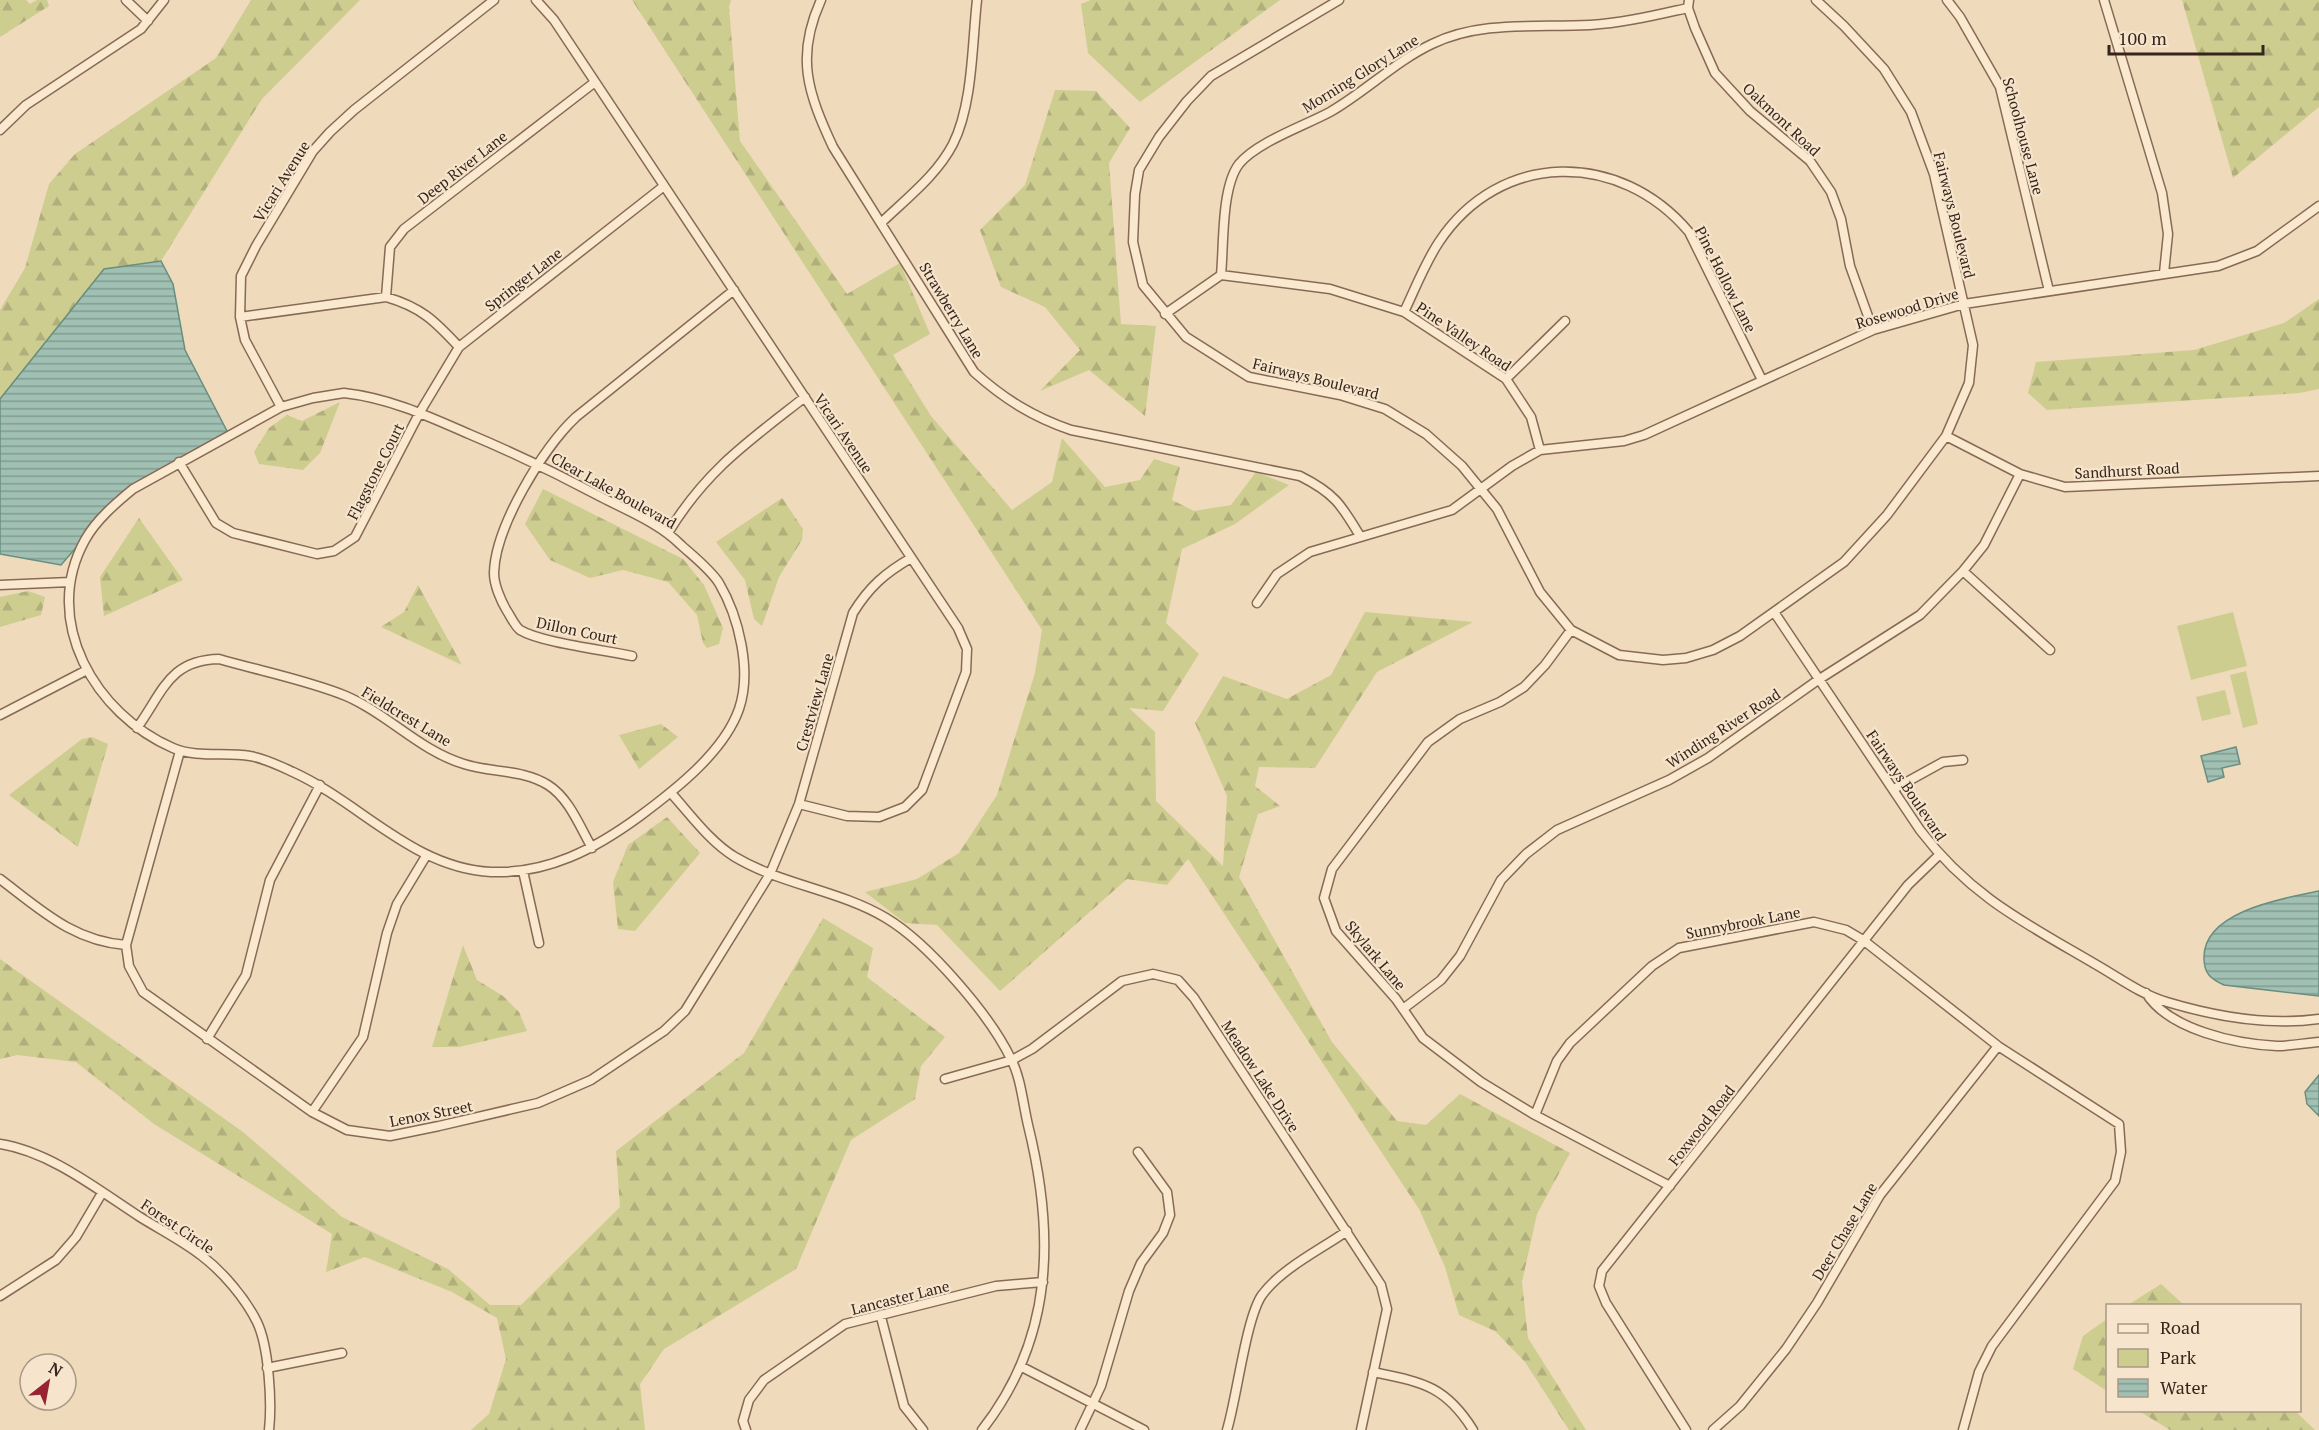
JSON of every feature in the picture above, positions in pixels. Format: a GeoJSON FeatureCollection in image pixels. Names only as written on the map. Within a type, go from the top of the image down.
{"type":"FeatureCollection","features":[{"type":"Feature","properties":{"kind":"street"},"geometry":{"type":"LineString","coordinates":[[126,0],[148,21]]}},
{"type":"Feature","properties":{"kind":"street"},"geometry":{"type":"LineString","coordinates":[[0,130],[26,105],[141,29],[164,0]]}},
{"type":"Feature","properties":{"kind":"street","name":"Vicari Avenue"},"geometry":{"type":"LineString","coordinates":[[281,407],[245,340],[240,317],[241,276],[313,151],[354,110],[494,0]]}},
{"type":"Feature","properties":{"kind":"street","name":"Vicari Avenue"},"geometry":{"type":"LineString","coordinates":[[536,0],[554,20],[734,290],[958,628],[967,649],[966,672],[922,790],[906,807],[879,817],[847,816],[799,804]]}},
{"type":"Feature","properties":{"kind":"street","name":"Strawberry Lane"},"geometry":{"type":"LineString","coordinates":[[821,0],[811,22],[806,59],[808,85],[833,147],[974,372],[1000,396],[1038,419],[1071,430],[1300,476],[1328,490],[1345,511],[1360,536]]}},
{"type":"Feature","properties":{"kind":"street"},"geometry":{"type":"LineString","coordinates":[[882,222],[934,171],[952,144],[964,113],[976,0]]}},
{"type":"Feature","properties":{"kind":"street","name":"Fairways Boulevard"},"geometry":{"type":"LineString","coordinates":[[1339,0],[1211,76],[1159,137],[1139,170],[1133,242],[1143,285],[1186,337],[1249,377],[1340,395],[1384,409],[1426,434],[1462,466],[1482,490],[1511,531],[1540,592],[1571,630],[1619,655],[1664,660],[1686,658],[1713,650],[1774,612],[1844,562],[1865,542],[1946,436],[1970,383],[1973,364],[1972,345],[1964,304],[1934,174],[1911,112],[1884,69],[1816,0]]}},
{"type":"Feature","properties":{"kind":"street","name":"Schoolhouse Lane"},"geometry":{"type":"LineString","coordinates":[[1947,0],[1983,54],[2000,87],[2049,291]]}},
{"type":"Feature","properties":{"kind":"street"},"geometry":{"type":"LineString","coordinates":[[2104,0],[2162,194],[2168,234],[2164,273]]}},
{"type":"Feature","properties":{"kind":"street","name":"Morning Glory Lane"},"geometry":{"type":"LineString","coordinates":[[1221,275],[1229,184],[1239,164],[1254,152],[1332,110],[1433,43],[1470,33],[1521,25],[1589,26],[1629,21],[1689,4]]}},
{"type":"Feature","properties":{"kind":"street","name":"Oakmont Road"},"geometry":{"type":"LineString","coordinates":[[1689,4],[1715,73],[1750,111],[1810,161],[1831,192],[1841,219],[1850,267],[1873,330]]}},
{"type":"Feature","properties":{"kind":"street","name":"Deep River Lane"},"geometry":{"type":"LineString","coordinates":[[386,297],[390,247],[404,229],[595,82]]}},
{"type":"Feature","properties":{"kind":"street","name":"Pine Hollow Lane"},"geometry":{"type":"LineString","coordinates":[[1404,312],[1439,242],[1482,196],[1517,177],[1550,171],[1598,174],[1635,189],[1671,211],[1689,232],[1762,380]]}},
{"type":"Feature","properties":{"kind":"street","name":"Springer Lane"},"geometry":{"type":"LineString","coordinates":[[420,412],[459,347],[664,186]]}},
{"type":"Feature","properties":{"kind":"street","name":"Rosewood Drive"},"geometry":{"type":"LineString","coordinates":[[1257,603],[1277,574],[1310,552],[1452,510],[1512,466],[1540,450],[1624,441],[1683,418],[1873,330],[1964,304],[2218,266],[2257,250],[2319,206]]}},
{"type":"Feature","properties":{"kind":"street"},"geometry":{"type":"LineString","coordinates":[[1165,314],[1221,275]]}},
{"type":"Feature","properties":{"kind":"street","name":"Pine Valley Road"},"geometry":{"type":"LineString","coordinates":[[1221,275],[1330,289],[1404,312],[1506,380],[1531,417],[1540,450]]}},
{"type":"Feature","properties":{"kind":"street","name":"Dillon Court"},"geometry":{"type":"LineString","coordinates":[[632,656],[534,636],[518,629],[503,604],[494,575],[498,541],[538,464],[556,435],[734,290]]}},
{"type":"Feature","properties":{"kind":"street"},"geometry":{"type":"LineString","coordinates":[[240,317],[386,297],[409,303],[428,315],[459,347]]}},
{"type":"Feature","properties":{"kind":"street"},"geometry":{"type":"LineString","coordinates":[[1506,380],[1565,321]]}},
{"type":"Feature","properties":{"kind":"street","name":"Clear Lake Boulevard"},"geometry":{"type":"LineString","coordinates":[[345,393],[377,397],[420,412],[538,464],[668,533],[717,580],[738,623],[744,662],[739,709],[713,752],[671,793],[607,840],[569,859],[523,871],[480,870],[453,866],[426,856],[320,785],[253,756],[180,751],[146,736],[112,706],[85,671],[71,629],[70,582],[85,540],[113,506],[133,489],[281,407],[313,398],[345,393]]}},
{"type":"Feature","properties":{"kind":"street"},"geometry":{"type":"LineString","coordinates":[[668,533],[687,501],[708,477],[733,453],[805,397]]}},
{"type":"Feature","properties":{"kind":"street","name":"Flagstone Court"},"geometry":{"type":"LineString","coordinates":[[179,462],[216,523],[233,533],[317,554],[334,551],[355,537],[420,412]]}},
{"type":"Feature","properties":{"kind":"street","name":"Sandhurst Road"},"geometry":{"type":"LineString","coordinates":[[1946,436],[2020,474],[2065,487],[2319,476]]}},
{"type":"Feature","properties":{"kind":"street","name":"Winding River Road"},"geometry":{"type":"LineString","coordinates":[[1403,1009],[1441,980],[1460,956],[1501,880],[1526,854],[1557,830],[1669,780],[1708,758],[1818,680],[1920,615],[1963,571],[1998,523],[2020,474]]}},
{"type":"Feature","properties":{"kind":"street","name":"Crestview Lane"},"geometry":{"type":"LineString","coordinates":[[770,874],[799,804],[853,613],[872,585],[885,573],[911,558]]}},
{"type":"Feature","properties":{"kind":"street"},"geometry":{"type":"LineString","coordinates":[[1963,571],[2050,650]]}},
{"type":"Feature","properties":{"kind":"street"},"geometry":{"type":"LineString","coordinates":[[0,585],[70,582]]}},
{"type":"Feature","properties":{"kind":"street","name":"Fairways Boulevard"},"geometry":{"type":"LineString","coordinates":[[1774,612],[1920,830],[1939,855],[1968,884],[1998,908],[2146,993],[2166,1002],[2256,1022],[2287,1024],[2319,1019]]}},
{"type":"Feature","properties":{"kind":"street","name":"Skylark Lane"},"geometry":{"type":"LineString","coordinates":[[1571,630],[1545,665],[1524,687],[1500,702],[1460,719],[1428,742],[1332,869],[1324,898],[1336,931],[1403,1009],[1423,1038],[1481,1082],[1535,1115],[1670,1186]]}},
{"type":"Feature","properties":{"kind":"street","name":"Fieldcrest Lane"},"geometry":{"type":"LineString","coordinates":[[137,729],[174,672],[198,659],[219,659],[345,696],[373,710],[439,753],[464,764],[519,774],[548,785],[568,806],[592,848]]}},
{"type":"Feature","properties":{"kind":"street"},"geometry":{"type":"LineString","coordinates":[[0,716],[85,671]]}},
{"type":"Feature","properties":{"kind":"street","name":"Lenox Street"},"geometry":{"type":"LineString","coordinates":[[180,751],[126,945],[129,966],[143,992],[312,1112],[347,1130],[390,1136],[538,1103],[591,1080],[664,1031],[685,1011],[770,874]]}},
{"type":"Feature","properties":{"kind":"street"},"geometry":{"type":"LineString","coordinates":[[1894,789],[1943,762],[1963,760]]}},
{"type":"Feature","properties":{"kind":"street"},"geometry":{"type":"LineString","coordinates":[[207,1039],[246,975],[270,880],[320,785]]}},
{"type":"Feature","properties":{"kind":"street"},"geometry":{"type":"LineString","coordinates":[[671,793],[709,835],[733,856],[770,874],[886,918],[939,961],[979,1011],[1012,1060],[1036,1157],[1046,1228],[1043,1282],[1036,1326],[1022,1367],[998,1410],[982,1430]]}},
{"type":"Feature","properties":{"kind":"street","name":"Foxwood Road"},"geometry":{"type":"LineString","coordinates":[[1686,1430],[1606,1303],[1599,1287],[1602,1271],[1863,940],[1908,885],[1939,855]]}},
{"type":"Feature","properties":{"kind":"street"},"geometry":{"type":"LineString","coordinates":[[312,1112],[363,1037],[387,933],[397,904],[426,856]]}},
{"type":"Feature","properties":{"kind":"street"},"geometry":{"type":"LineString","coordinates":[[523,871],[539,943]]}},
{"type":"Feature","properties":{"kind":"street"},"geometry":{"type":"LineString","coordinates":[[0,879],[66,928],[101,943],[126,945]]}},
{"type":"Feature","properties":{"kind":"street","name":"Sunnybrook Lane"},"geometry":{"type":"LineString","coordinates":[[1535,1115],[1557,1061],[1570,1043],[1652,966],[1679,948],[1814,922],[1846,930],[1863,940],[1998,1046],[2118,1124],[2121,1152],[2115,1181],[1992,1346],[1979,1372],[1963,1430]]}},
{"type":"Feature","properties":{"kind":"street","name":"Meadow Lake Drive"},"geometry":{"type":"LineString","coordinates":[[945,1079],[1012,1060],[1032,1049],[1122,981],[1153,974],[1178,980],[1194,998],[1381,1285],[1387,1308],[1361,1430]]}},
{"type":"Feature","properties":{"kind":"street","name":"Fairways Boulevard"},"geometry":{"type":"LineString","coordinates":[[2146,993],[2154,1007],[2187,1026],[2221,1037],[2277,1046],[2319,1042]]}},
{"type":"Feature","properties":{"kind":"street","name":"Deer Chase Lane"},"geometry":{"type":"LineString","coordinates":[[1713,1430],[1740,1406],[1786,1349],[1817,1303],[1880,1195],[1998,1046]]}},
{"type":"Feature","properties":{"kind":"street","name":"Forest Circle"},"geometry":{"type":"LineString","coordinates":[[0,1144],[47,1160],[102,1193],[203,1256],[234,1288],[258,1323],[267,1368],[271,1410],[269,1430]]}},
{"type":"Feature","properties":{"kind":"street"},"geometry":{"type":"LineString","coordinates":[[1080,1430],[1101,1386],[1128,1291],[1141,1263],[1163,1233],[1170,1215],[1167,1192],[1138,1152]]}},
{"type":"Feature","properties":{"kind":"street"},"geometry":{"type":"LineString","coordinates":[[0,1296],[56,1260],[76,1237],[102,1193]]}},
{"type":"Feature","properties":{"kind":"street"},"geometry":{"type":"LineString","coordinates":[[1227,1430],[1236,1402],[1251,1323],[1261,1297],[1278,1279],[1347,1231]]}},
{"type":"Feature","properties":{"kind":"street","name":"Lancaster Lane"},"geometry":{"type":"LineString","coordinates":[[746,1430],[744,1421],[749,1400],[764,1380],[845,1324],[881,1317],[996,1286],[1043,1282]]}},
{"type":"Feature","properties":{"kind":"street"},"geometry":{"type":"LineString","coordinates":[[881,1317],[904,1406],[923,1430]]}},
{"type":"Feature","properties":{"kind":"street"},"geometry":{"type":"LineString","coordinates":[[267,1368],[342,1353]]}},
{"type":"Feature","properties":{"kind":"street"},"geometry":{"type":"LineString","coordinates":[[1022,1367],[1144,1430]]}},
{"type":"Feature","properties":{"kind":"street"},"geometry":{"type":"LineString","coordinates":[[1372,1372],[1422,1382],[1449,1398],[1473,1430]]}},
{"type":"Feature","properties":{"kind":"green space"},"geometry":{"type":"Polygon","coordinates":[[[0,0],[26,0],[30,4],[37,0],[47,0],[49,6],[0,37],[0,0]]]}},
{"type":"Feature","properties":{"kind":"green space"},"geometry":{"type":"Polygon","coordinates":[[[251,0],[360,0],[262,99],[161,261],[104,269],[0,399],[0,310],[25,268],[49,184],[75,154],[216,58],[251,0]]]}},
{"type":"Feature","properties":{"kind":"green space"},"geometry":{"type":"Polygon","coordinates":[[[632,0],[731,0],[729,7],[740,141],[847,294],[900,263],[930,334],[893,355],[931,416],[1012,510],[1052,482],[1062,438],[1105,487],[1140,480],[1154,459],[1180,467],[1172,500],[1194,511],[1231,505],[1256,472],[1289,485],[1235,524],[1182,549],[1166,623],[1199,654],[1163,711],[1129,708],[1155,732],[1156,801],[1223,866],[1227,796],[1195,723],[1223,676],[1287,699],[1331,675],[1365,612],[1473,622],[1377,672],[1315,768],[1259,767],[1255,786],[1280,806],[1258,814],[1239,877],[1332,1042],[1397,1121],[1426,1125],[1460,1094],[1570,1153],[1537,1214],[1522,1282],[1528,1338],[1586,1430],[1569,1430],[1525,1362],[1495,1331],[1459,1315],[1445,1267],[1419,1209],[1188,859],[1167,885],[1127,879],[1000,991],[937,925],[905,923],[865,892],[917,879],[959,853],[997,795],[1035,673],[1042,630],[632,0]]]}},
{"type":"Feature","properties":{"kind":"green space"},"geometry":{"type":"Polygon","coordinates":[[[1091,0],[1280,0],[1140,102],[1088,53],[1081,4],[1091,0]]]}},
{"type":"Feature","properties":{"kind":"green space"},"geometry":{"type":"Polygon","coordinates":[[[2182,0],[2319,0],[2319,107],[2233,178],[2182,0]]]}},
{"type":"Feature","properties":{"kind":"green space"},"geometry":{"type":"Polygon","coordinates":[[[1055,90],[1096,91],[1130,128],[1109,163],[1121,324],[1156,326],[1145,416],[1089,370],[1040,391],[1080,350],[1045,307],[1001,287],[980,230],[1025,185],[1055,90]]]}},
{"type":"Feature","properties":{"kind":"green space"},"geometry":{"type":"Polygon","coordinates":[[[2319,299],[2319,389],[2299,393],[2047,410],[2028,393],[2036,362],[2194,350],[2284,323],[2319,299]]]}},
{"type":"Feature","properties":{"kind":"green space"},"geometry":{"type":"Polygon","coordinates":[[[340,402],[320,453],[303,470],[259,464],[254,452],[269,428],[287,415],[302,421],[340,402]]]}},
{"type":"Feature","properties":{"kind":"green space"},"geometry":{"type":"Polygon","coordinates":[[[543,489],[683,559],[704,585],[723,628],[719,644],[707,648],[703,643],[697,615],[668,582],[623,570],[590,578],[550,560],[525,524],[543,489]]]}},
{"type":"Feature","properties":{"kind":"green space"},"geometry":{"type":"Polygon","coordinates":[[[782,498],[803,529],[802,540],[779,577],[762,626],[754,619],[745,580],[716,542],[782,498]]]}},
{"type":"Feature","properties":{"kind":"green space"},"geometry":{"type":"Polygon","coordinates":[[[139,518],[183,580],[104,616],[100,577],[139,518]]]}},
{"type":"Feature","properties":{"kind":"green space"},"geometry":{"type":"Polygon","coordinates":[[[418,585],[462,665],[381,627],[404,612],[418,585]]]}},
{"type":"Feature","properties":{"kind":"green space"},"geometry":{"type":"Polygon","coordinates":[[[28,591],[45,597],[41,615],[0,627],[0,597],[28,591]]]}},
{"type":"Feature","properties":{"kind":"green space"},"geometry":{"type":"Polygon","coordinates":[[[2233,612],[2247,666],[2191,680],[2177,626],[2233,612]]]}},
{"type":"Feature","properties":{"kind":"green space"},"geometry":{"type":"Polygon","coordinates":[[[2246,671],[2258,724],[2243,728],[2230,675],[2246,671]]]}},
{"type":"Feature","properties":{"kind":"green space"},"geometry":{"type":"Polygon","coordinates":[[[2225,690],[2231,714],[2202,721],[2196,697],[2225,690]]]}},
{"type":"Feature","properties":{"kind":"green space"},"geometry":{"type":"Polygon","coordinates":[[[661,724],[678,737],[639,769],[619,735],[661,724]]]}},
{"type":"Feature","properties":{"kind":"green space"},"geometry":{"type":"Polygon","coordinates":[[[92,737],[108,744],[78,847],[9,795],[82,739],[92,737]]]}},
{"type":"Feature","properties":{"kind":"green space"},"geometry":{"type":"Polygon","coordinates":[[[667,817],[700,853],[635,931],[618,929],[613,882],[628,845],[667,817]]]}},
{"type":"Feature","properties":{"kind":"green space"},"geometry":{"type":"Polygon","coordinates":[[[823,918],[873,948],[867,977],[945,1037],[921,1066],[915,1099],[851,1140],[796,1269],[664,1349],[640,1384],[645,1430],[471,1430],[489,1414],[506,1359],[497,1318],[452,1292],[365,1257],[326,1272],[332,1234],[154,1124],[76,1062],[17,1055],[0,1059],[0,959],[243,1132],[342,1217],[448,1269],[490,1305],[521,1305],[620,1207],[616,1151],[744,1053],[823,918]]]}},
{"type":"Feature","properties":{"kind":"green space"},"geometry":{"type":"Polygon","coordinates":[[[463,945],[477,980],[503,996],[519,1012],[527,1031],[459,1047],[432,1047],[463,945]]]}},
{"type":"Feature","properties":{"kind":"green space"},"geometry":{"type":"Polygon","coordinates":[[[2161,1284],[2183,1304],[2130,1304],[2161,1284]]]}},
{"type":"Feature","properties":{"kind":"green space"},"geometry":{"type":"Polygon","coordinates":[[[2106,1320],[2106,1390],[2073,1369],[2083,1336],[2106,1320]]]}},
{"type":"Feature","properties":{"kind":"green space"},"geometry":{"type":"Polygon","coordinates":[[[2141,1412],[2296,1412],[2315,1430],[2170,1430],[2141,1412]]]}},
{"type":"Feature","properties":{"kind":"water"},"geometry":{"type":"Polygon","coordinates":[[[161,261],[173,284],[185,350],[228,433],[124,492],[61,565],[0,554],[0,399],[104,269],[161,261]]]}},
{"type":"Feature","properties":{"kind":"water"},"geometry":{"type":"Polygon","coordinates":[[[2236,747],[2240,764],[2222,768],[2224,777],[2208,782],[2201,756],[2236,747]]]}},
{"type":"Feature","properties":{"kind":"water"},"geometry":{"type":"Polygon","coordinates":[[[2319,891],[2319,996],[2224,985],[2209,975],[2205,968],[2204,958],[2207,942],[2217,929],[2231,918],[2267,903],[2319,891]]]}},
{"type":"Feature","properties":{"kind":"water"},"geometry":{"type":"Polygon","coordinates":[[[2319,1075],[2319,1116],[2307,1104],[2305,1092],[2319,1075]]]}}]}
